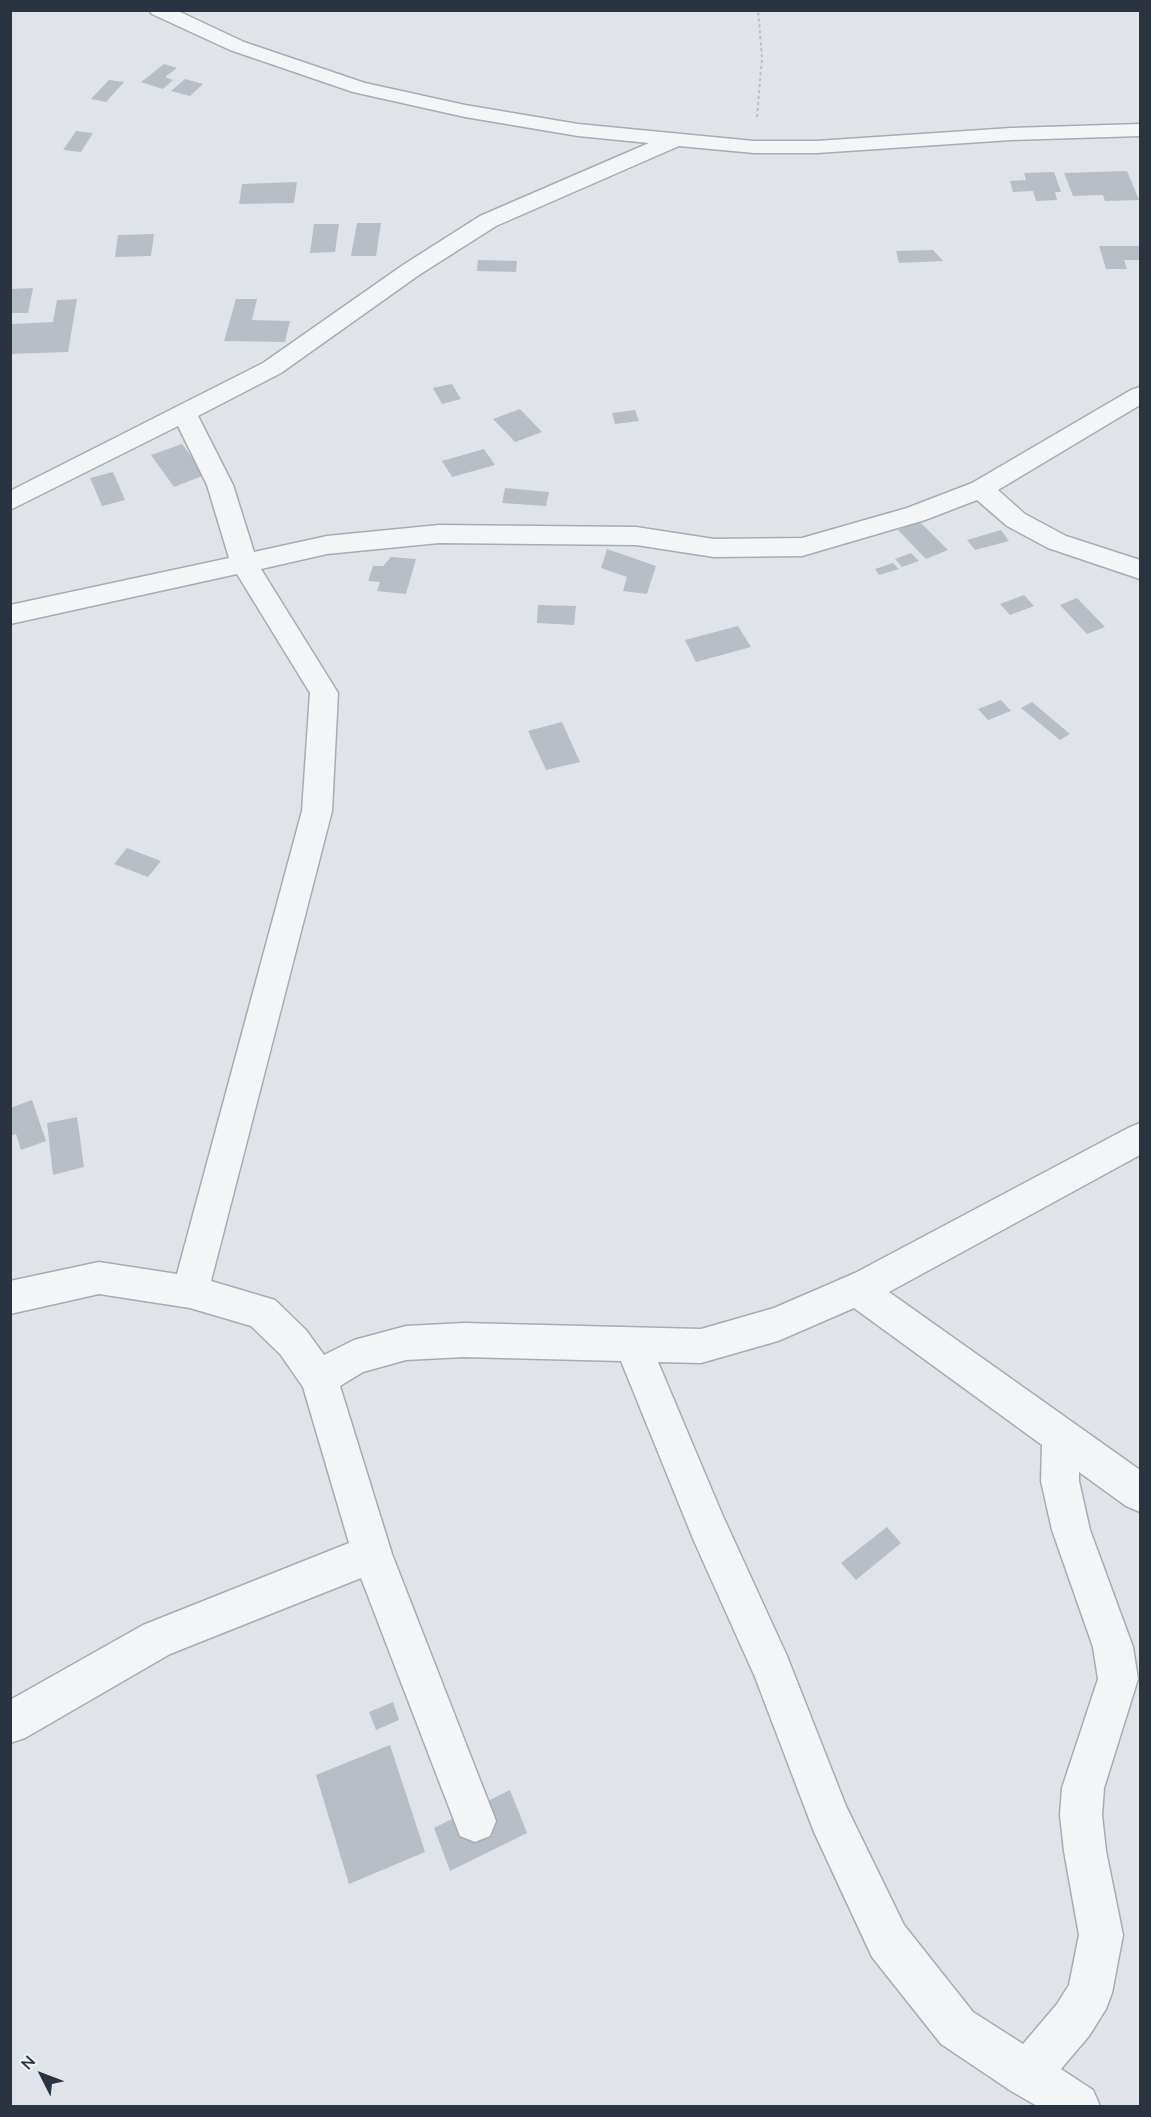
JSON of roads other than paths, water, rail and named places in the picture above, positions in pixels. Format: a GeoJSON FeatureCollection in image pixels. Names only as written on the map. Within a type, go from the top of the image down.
{"type":"FeatureCollection","features":[{"type":"Feature","properties":{"kind":"street"},"geometry":{"type":"LineString","coordinates":[[159,10],[237,46],[360,88],[465,111],[578,130],[754,147],[817,147],[1011,134],[1140,130]]}},
{"type":"Feature","properties":{"kind":"street"},"geometry":{"type":"LineString","coordinates":[[10,501],[272,368],[411,270],[488,221],[676,140]]}},
{"type":"Feature","properties":{"kind":"street"},"geometry":{"type":"LineString","coordinates":[[10,615],[327,545],[439,534],[636,536],[714,548],[802,548],[916,514],[981,489],[1140,395]]}},
{"type":"Feature","properties":{"kind":"street"},"geometry":{"type":"LineString","coordinates":[[184,412],[220,485],[244,564],[324,693],[317,811],[190,1292]]}},
{"type":"Feature","properties":{"kind":"street"},"geometry":{"type":"LineString","coordinates":[[981,489],[1016,520],[1057,542],[1140,570]]}},
{"type":"Feature","properties":{"kind":"street"},"geometry":{"type":"LineString","coordinates":[[319,1379],[354,1357],[406,1343],[464,1340],[701,1346],[778,1324],[857,1290],[1140,1138]]}},
{"type":"Feature","properties":{"kind":"street"},"geometry":{"type":"LineString","coordinates":[[10,1298],[99,1278],[190,1292],[262,1312],[293,1342],[319,1379],[372,1554],[475,1821]]}},
{"type":"Feature","properties":{"kind":"street"},"geometry":{"type":"LineString","coordinates":[[857,1290],[1140,1492]]}},
{"type":"Feature","properties":{"kind":"street"},"geometry":{"type":"LineString","coordinates":[[633,1345],[708,1527],[773,1670],[829,1817],[888,1941],[957,2028],[1077,2106]]}},
{"type":"Feature","properties":{"kind":"street"},"geometry":{"type":"LineString","coordinates":[[1027,2075],[1073,2020],[1090,1993],[1101,1935],[1085,1851],[1081,1815],[1083,1788],[1116,1693],[1118,1679],[1113,1647],[1071,1530],[1060,1481],[1061,1436]]}},
{"type":"Feature","properties":{"kind":"street"},"geometry":{"type":"LineString","coordinates":[[10,1723],[157,1639],[372,1554]]}}]}
